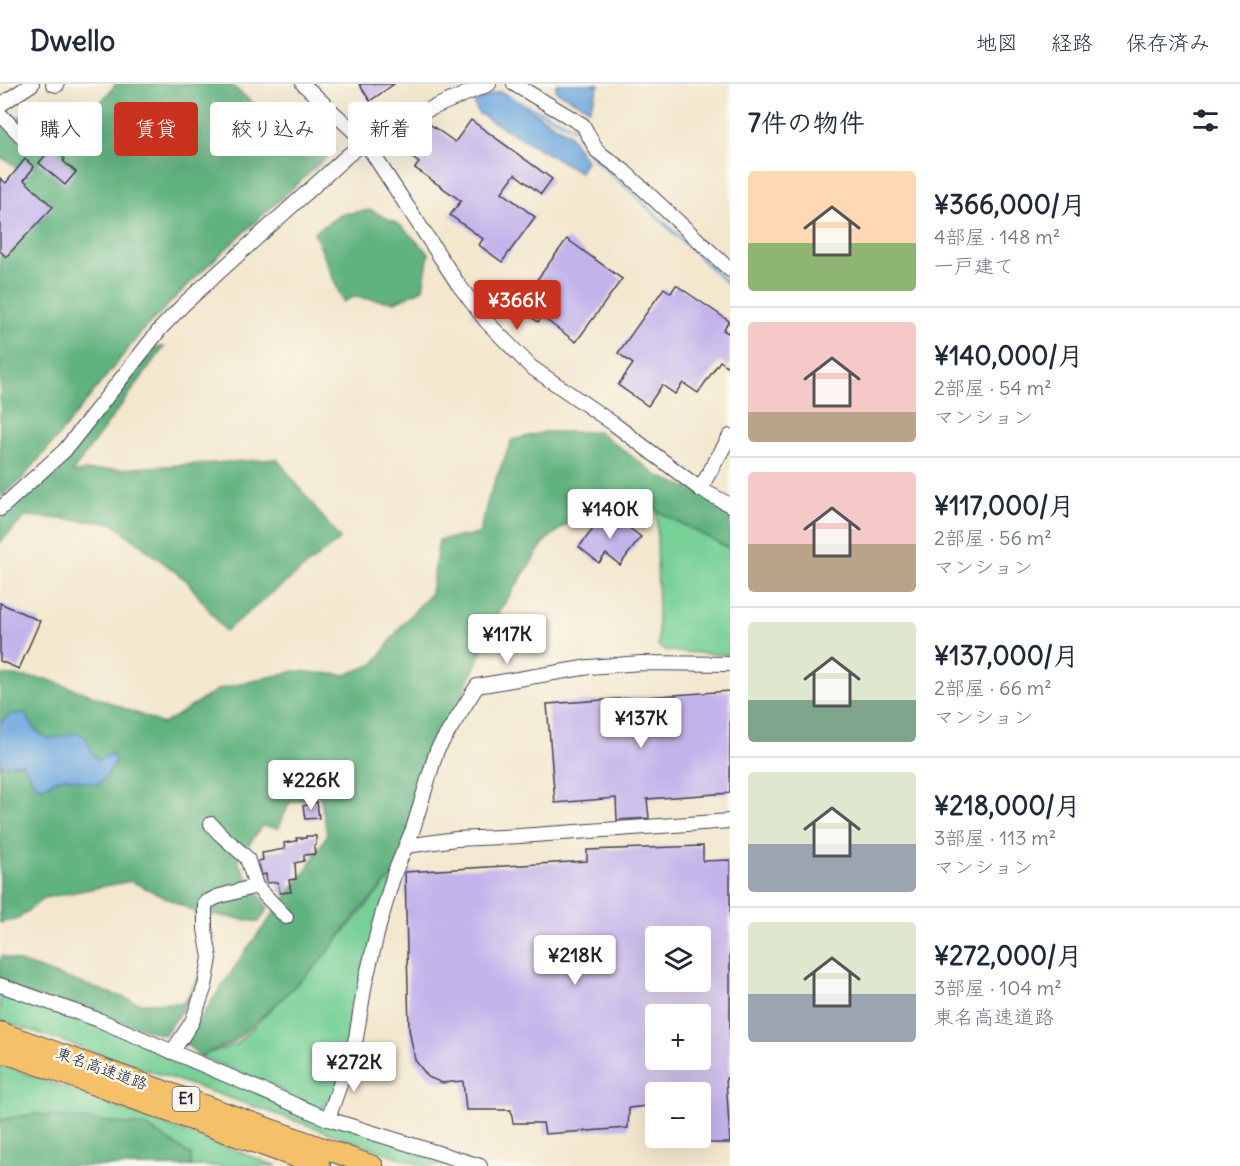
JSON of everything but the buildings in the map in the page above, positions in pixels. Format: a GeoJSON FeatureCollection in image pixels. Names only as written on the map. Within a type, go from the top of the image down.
{"type":"FeatureCollection","features":[{"type":"Feature","properties":{"kind":"highway","name":"東名高速道路"},"geometry":{"type":"LineString","coordinates":[[0,1032],[373,1166]]}},
{"type":"Feature","properties":{"kind":"highway","name":"東名高速道路"},"geometry":{"type":"LineString","coordinates":[[0,1051],[320,1166]]}},
{"type":"Feature","properties":{"kind":"street"},"geometry":{"type":"LineString","coordinates":[[0,105],[32,84]]}},
{"type":"Feature","properties":{"kind":"street"},"geometry":{"type":"LineString","coordinates":[[303,84],[348,126]]}},
{"type":"Feature","properties":{"kind":"street"},"geometry":{"type":"LineString","coordinates":[[432,108],[489,84]]}},
{"type":"Feature","properties":{"kind":"street"},"geometry":{"type":"LineString","coordinates":[[514,84],[583,125],[597,151],[624,171],[730,270]]}},
{"type":"Feature","properties":{"kind":"street"},"geometry":{"type":"LineString","coordinates":[[0,114],[18,132]]}},
{"type":"Feature","properties":{"kind":"street"},"geometry":{"type":"LineString","coordinates":[[0,508],[65,450],[161,328],[185,303],[348,155]]}},
{"type":"Feature","properties":{"kind":"street"},"geometry":{"type":"LineString","coordinates":[[374,156],[458,284],[486,321],[531,367],[614,424],[700,489],[730,505]]}},
{"type":"Feature","properties":{"kind":"street"},"geometry":{"type":"LineString","coordinates":[[700,489],[730,436]]}},
{"type":"Feature","properties":{"kind":"street"},"geometry":{"type":"LineString","coordinates":[[328,1119],[356,1038],[365,983],[394,874],[413,829],[437,750],[477,686],[589,667],[641,663],[730,664]]}},
{"type":"Feature","properties":{"kind":"street"},"geometry":{"type":"LineString","coordinates":[[406,846],[456,839],[730,821]]}},
{"type":"Feature","properties":{"kind":"street"},"geometry":{"type":"LineString","coordinates":[[212,824],[247,858],[256,886],[286,917]]}},
{"type":"Feature","properties":{"kind":"street"},"geometry":{"type":"LineString","coordinates":[[172,1052],[192,1022],[205,986],[210,958],[205,929],[205,903],[217,897],[256,886]]}},
{"type":"Feature","properties":{"kind":"street"},"geometry":{"type":"LineString","coordinates":[[0,985],[99,1020],[328,1119],[480,1166]]}},
{"type":"Feature","properties":{"kind":"green space"},"geometry":{"type":"Polygon","coordinates":[[[116,84],[230,84],[252,102],[210,102],[210,156],[327,156],[205,268],[143,330],[21,480],[0,497],[0,255],[48,214],[13,164],[0,157],[0,124],[18,118],[18,156],[102,156],[101,102],[116,84]]]}},
{"type":"Feature","properties":{"kind":"green space"},"geometry":{"type":"Polygon","coordinates":[[[371,210],[400,225],[429,253],[423,289],[395,302],[353,297],[343,302],[314,232],[342,214],[371,210]]]}},
{"type":"Feature","properties":{"kind":"green space"},"geometry":{"type":"Polygon","coordinates":[[[164,347],[72,472],[277,459],[340,539],[225,631],[187,581],[112,523],[26,516],[0,543],[0,520],[60,458],[154,348],[164,347]]]}},
{"type":"Feature","properties":{"kind":"green space"},"geometry":{"type":"Polygon","coordinates":[[[545,432],[599,432],[658,476],[730,505],[730,549],[646,505],[593,504],[545,541],[496,618],[433,763],[394,874],[355,916],[320,962],[232,1043],[199,1056],[184,1042],[250,945],[305,872],[327,835],[320,794],[289,803],[279,828],[262,826],[237,861],[268,908],[259,922],[196,912],[207,965],[189,1000],[164,1035],[0,986],[2,956],[139,1003],[184,1003],[205,965],[194,911],[131,881],[44,898],[19,918],[0,923],[0,675],[46,679],[163,724],[219,689],[295,671],[345,675],[374,664],[402,625],[431,593],[439,540],[479,534],[489,496],[512,440],[545,432]]]}},
{"type":"Feature","properties":{"kind":"green space"},"geometry":{"type":"Polygon","coordinates":[[[657,511],[730,548],[730,655],[666,651],[658,646],[657,511]]]}},
{"type":"Feature","properties":{"kind":"green space"},"geometry":{"type":"Polygon","coordinates":[[[394,874],[339,1089],[319,1112],[480,1166],[423,1166],[0,1020],[0,985],[305,1106],[274,1086],[199,1056],[235,1045],[314,967],[394,874]]]}},
{"type":"Feature","properties":{"kind":"green space"},"geometry":{"type":"Polygon","coordinates":[[[0,1064],[277,1166],[191,1166],[191,1155],[35,1114],[0,1120],[0,1064]]]}},
{"type":"Feature","properties":{"kind":"green space"},"geometry":{"type":"Polygon","coordinates":[[[35,1114],[146,1126],[191,1155],[191,1166],[0,1166],[0,1120],[35,1114]]]}},
{"type":"Feature","properties":{"kind":"water"},"geometry":{"type":"Polygon","coordinates":[[[556,84],[599,84],[590,109],[556,91],[556,84]]]}},
{"type":"Feature","properties":{"kind":"water"},"geometry":{"type":"Polygon","coordinates":[[[500,91],[569,134],[586,161],[580,172],[478,113],[474,102],[500,91]]]}},
{"type":"Feature","properties":{"kind":"water"},"geometry":{"type":"Polygon","coordinates":[[[25,713],[35,729],[42,735],[49,738],[73,734],[84,736],[98,760],[113,753],[115,762],[108,774],[98,785],[65,777],[42,788],[35,784],[22,763],[0,766],[0,723],[10,715],[25,713]]]}},
{"type":"Feature","properties":{"kind":"waterway"},"geometry":{"type":"LineString","coordinates":[[509,97],[577,129],[592,157],[730,286]]}}]}
